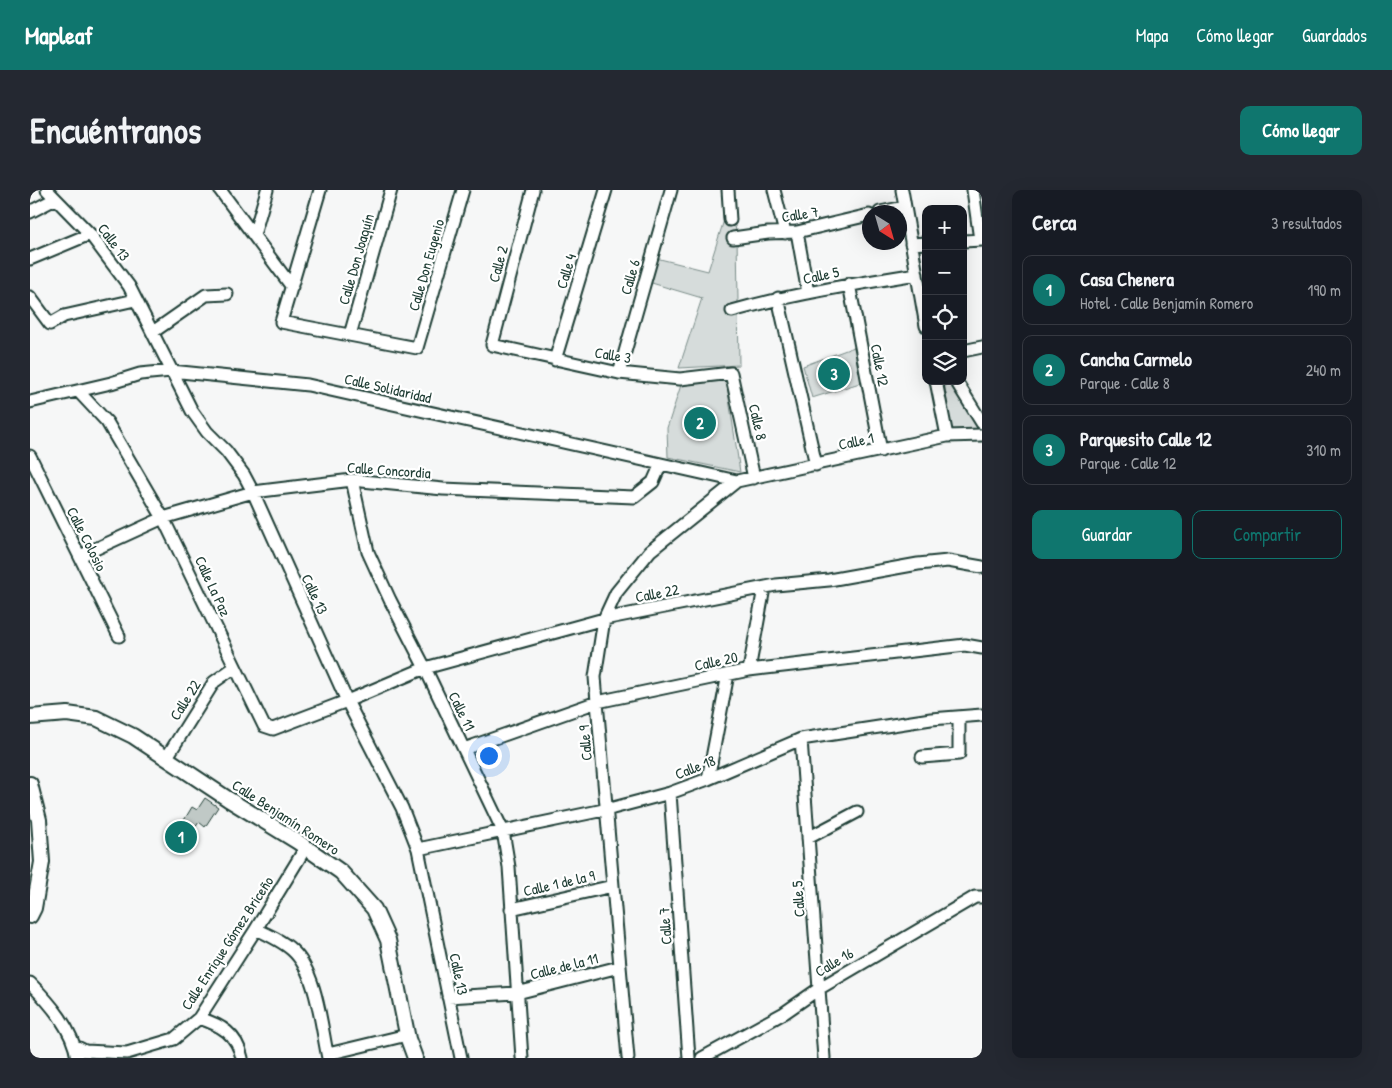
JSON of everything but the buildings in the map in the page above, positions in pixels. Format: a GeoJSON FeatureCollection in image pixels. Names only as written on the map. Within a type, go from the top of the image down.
{"type":"FeatureCollection","features":[{"type":"Feature","properties":{"kind":"street"},"geometry":{"type":"LineString","coordinates":[[220,190],[292,288]]}},
{"type":"Feature","properties":{"kind":"street"},"geometry":{"type":"LineString","coordinates":[[254,235],[267,190]]}},
{"type":"Feature","properties":{"kind":"street"},"geometry":{"type":"LineString","coordinates":[[320,190],[292,288],[280,322],[350,335]]}},
{"type":"Feature","properties":{"kind":"street","name":"Calle Don Joaquín"},"geometry":{"type":"LineString","coordinates":[[350,335],[391,190]]}},
{"type":"Feature","properties":{"kind":"street","name":"Calle Don Eugenio"},"geometry":{"type":"LineString","coordinates":[[350,335],[417,348],[463,190]]}},
{"type":"Feature","properties":{"kind":"street","name":"Calle 2"},"geometry":{"type":"LineString","coordinates":[[492,345],[533,190]]}},
{"type":"Feature","properties":{"kind":"street","name":"Calle 4"},"geometry":{"type":"LineString","coordinates":[[555,360],[606,190]]}},
{"type":"Feature","properties":{"kind":"street","name":"Calle 6"},"geometry":{"type":"LineString","coordinates":[[619,373],[671,190]]}},
{"type":"Feature","properties":{"kind":"street"},"geometry":{"type":"LineString","coordinates":[[728,190],[730,220]]}},
{"type":"Feature","properties":{"kind":"street"},"geometry":{"type":"LineString","coordinates":[[774,190],[791,232],[808,293]]}},
{"type":"Feature","properties":{"kind":"street"},"geometry":{"type":"LineString","coordinates":[[902,190],[905,205]]}},
{"type":"Feature","properties":{"kind":"street"},"geometry":{"type":"LineString","coordinates":[[967,241],[981,240],[973,190]]}},
{"type":"Feature","properties":{"kind":"street"},"geometry":{"type":"LineString","coordinates":[[30,212],[51,193]]}},
{"type":"Feature","properties":{"kind":"street","name":"Calle 13"},"geometry":{"type":"LineString","coordinates":[[51,193],[90,234],[129,286],[197,418],[207,432],[226,451],[244,475],[253,492],[347,702],[402,808],[418,849],[461,1058]]}},
{"type":"Feature","properties":{"kind":"street","name":"Calle 7"},"geometry":{"type":"LineString","coordinates":[[733,238],[791,232],[862,217]]}},
{"type":"Feature","properties":{"kind":"street"},"geometry":{"type":"LineString","coordinates":[[907,219],[922,303]]}},
{"type":"Feature","properties":{"kind":"street"},"geometry":{"type":"LineString","coordinates":[[30,259],[90,234]]}},
{"type":"Feature","properties":{"kind":"street"},"geometry":{"type":"LineString","coordinates":[[911,244],[922,243]]}},
{"type":"Feature","properties":{"kind":"street","name":"Calle 5"},"geometry":{"type":"LineString","coordinates":[[732,311],[778,298],[849,284],[917,274]]}},
{"type":"Feature","properties":{"kind":"street","name":"Calle 12"},"geometry":{"type":"LineString","coordinates":[[849,284],[881,450]]}},
{"type":"Feature","properties":{"kind":"street"},"geometry":{"type":"LineString","coordinates":[[153,332],[206,295],[227,294]]}},
{"type":"Feature","properties":{"kind":"street"},"geometry":{"type":"LineString","coordinates":[[30,297],[50,324],[64,316],[135,300]]}},
{"type":"Feature","properties":{"kind":"street"},"geometry":{"type":"LineString","coordinates":[[778,298],[816,465]]}},
{"type":"Feature","properties":{"kind":"street","name":"Calle 3"},"geometry":{"type":"LineString","coordinates":[[492,345],[619,373],[680,379],[731,373]]}},
{"type":"Feature","properties":{"kind":"street"},"geometry":{"type":"LineString","coordinates":[[967,350],[982,347]]}},
{"type":"Feature","properties":{"kind":"street","name":"Calle Solidaridad"},"geometry":{"type":"LineString","coordinates":[[30,402],[140,374],[172,371],[308,385],[737,481]]}},
{"type":"Feature","properties":{"kind":"street","name":"Calle 8"},"geometry":{"type":"LineString","coordinates":[[731,373],[754,478]]}},
{"type":"Feature","properties":{"kind":"street"},"geometry":{"type":"LineString","coordinates":[[937,385],[947,436]]}},
{"type":"Feature","properties":{"kind":"street"},"geometry":{"type":"LineString","coordinates":[[958,385],[982,423]]}},
{"type":"Feature","properties":{"kind":"street","name":"Calle La Paz"},"geometry":{"type":"LineString","coordinates":[[78,391],[107,422],[163,518],[264,726],[273,729],[347,702]]}},
{"type":"Feature","properties":{"kind":"street","name":"Calle 1"},"geometry":{"type":"LineString","coordinates":[[737,481],[947,436],[982,435]]}},
{"type":"Feature","properties":{"kind":"street","name":"Calle Colosio"},"geometry":{"type":"LineString","coordinates":[[30,456],[119,636]]}},
{"type":"Feature","properties":{"kind":"street","name":"Calle Concordia"},"geometry":{"type":"LineString","coordinates":[[80,556],[163,518],[253,492],[352,480],[443,489],[634,497],[652,482],[661,464]]}},
{"type":"Feature","properties":{"kind":"street","name":"Calle 11"},"geometry":{"type":"LineString","coordinates":[[352,480],[368,552],[503,831],[509,867],[522,1058]]}},
{"type":"Feature","properties":{"kind":"street","name":"Calle 9"},"geometry":{"type":"LineString","coordinates":[[628,1058],[595,677],[604,618],[616,593],[650,550],[737,481]]}},
{"type":"Feature","properties":{"kind":"street","name":"Calle 22"},"geometry":{"type":"LineString","coordinates":[[347,702],[425,668],[604,618],[764,588],[829,580],[918,564],[948,561],[982,567]]}},
{"type":"Feature","properties":{"kind":"street"},"geometry":{"type":"LineString","coordinates":[[749,670],[764,588]]}},
{"type":"Feature","properties":{"kind":"street","name":"Calle 20"},"geometry":{"type":"LineString","coordinates":[[464,748],[597,702],[728,674],[965,645],[982,648]]}},
{"type":"Feature","properties":{"kind":"street","name":"Calle 22"},"geometry":{"type":"LineString","coordinates":[[167,757],[214,682],[235,666]]}},
{"type":"Feature","properties":{"kind":"street"},"geometry":{"type":"LineString","coordinates":[[708,778],[728,674]]}},
{"type":"Feature","properties":{"kind":"street","name":"Calle Benjamín Romero"},"geometry":{"type":"LineString","coordinates":[[30,717],[67,714],[96,718],[133,736],[228,799],[306,847],[341,872],[374,909],[388,940],[407,1035],[415,1058]]}},
{"type":"Feature","properties":{"kind":"street","name":"Calle 18"},"geometry":{"type":"LineString","coordinates":[[418,849],[606,810],[670,792],[708,778],[800,738],[931,719],[982,715]]}},
{"type":"Feature","properties":{"kind":"street"},"geometry":{"type":"LineString","coordinates":[[922,757],[959,754],[958,717]]}},
{"type":"Feature","properties":{"kind":"street","name":"Calle 5"},"geometry":{"type":"LineString","coordinates":[[800,738],[824,1058]]}},
{"type":"Feature","properties":{"kind":"street"},"geometry":{"type":"LineString","coordinates":[[30,784],[39,820],[42,862],[34,908],[30,916]]}},
{"type":"Feature","properties":{"kind":"street","name":"Calle 7"},"geometry":{"type":"LineString","coordinates":[[670,792],[689,1058]]}},
{"type":"Feature","properties":{"kind":"street"},"geometry":{"type":"LineString","coordinates":[[808,838],[856,812]]}},
{"type":"Feature","properties":{"kind":"street","name":"Calle Enrique Gómez Briceño"},"geometry":{"type":"LineString","coordinates":[[75,1046],[85,1051],[127,1053],[174,1039],[199,1018],[306,847]]}},
{"type":"Feature","properties":{"kind":"street","name":"Calle 1 de la 9"},"geometry":{"type":"LineString","coordinates":[[511,909],[612,886]]}},
{"type":"Feature","properties":{"kind":"street","name":"Calle 16"},"geometry":{"type":"LineString","coordinates":[[702,1058],[784,1013],[820,988],[975,897],[982,897]]}},
{"type":"Feature","properties":{"kind":"street"},"geometry":{"type":"LineString","coordinates":[[256,929],[282,942],[294,952],[304,965],[311,978],[328,1056],[407,1035]]}},
{"type":"Feature","properties":{"kind":"street","name":"Calle de la 11"},"geometry":{"type":"LineString","coordinates":[[517,993],[619,967]]}},
{"type":"Feature","properties":{"kind":"street"},"geometry":{"type":"LineString","coordinates":[[30,983],[46,1000],[75,1046],[77,1058]]}},
{"type":"Feature","properties":{"kind":"street"},"geometry":{"type":"LineString","coordinates":[[448,997],[517,993]]}},
{"type":"Feature","properties":{"kind":"street"},"geometry":{"type":"LineString","coordinates":[[199,1018],[216,1023],[228,1032],[240,1049],[242,1058]]}},
{"type":"Feature","properties":{"kind":"shaded area"},"geometry":{"type":"Polygon","coordinates":[[[730,201],[737,236],[739,365],[679,368],[702,298],[645,281],[652,257],[708,271],[730,201]]]}},
{"type":"Feature","properties":{"kind":"shaded area"},"geometry":{"type":"Polygon","coordinates":[[[857,346],[863,382],[812,398],[803,366],[857,346]]]}},
{"type":"Feature","properties":{"kind":"shaded area"},"geometry":{"type":"Polygon","coordinates":[[[726,379],[740,472],[668,457],[667,428],[681,385],[726,379]]]}},
{"type":"Feature","properties":{"kind":"shaded area"},"geometry":{"type":"Polygon","coordinates":[[[945,385],[954,385],[982,430],[951,430],[945,385]]]}},
{"type":"Feature","properties":{"kind":"place","name":"Parquesito Calle 12"},"geometry":{"type":"Point","coordinates":[834,374]}},
{"type":"Feature","properties":{"kind":"place","name":"Cancha Carmelo"},"geometry":{"type":"Point","coordinates":[700,423]}},
{"type":"Feature","properties":{"kind":"place","name":"Casa Chenera"},"geometry":{"type":"Point","coordinates":[181,837]}}]}
